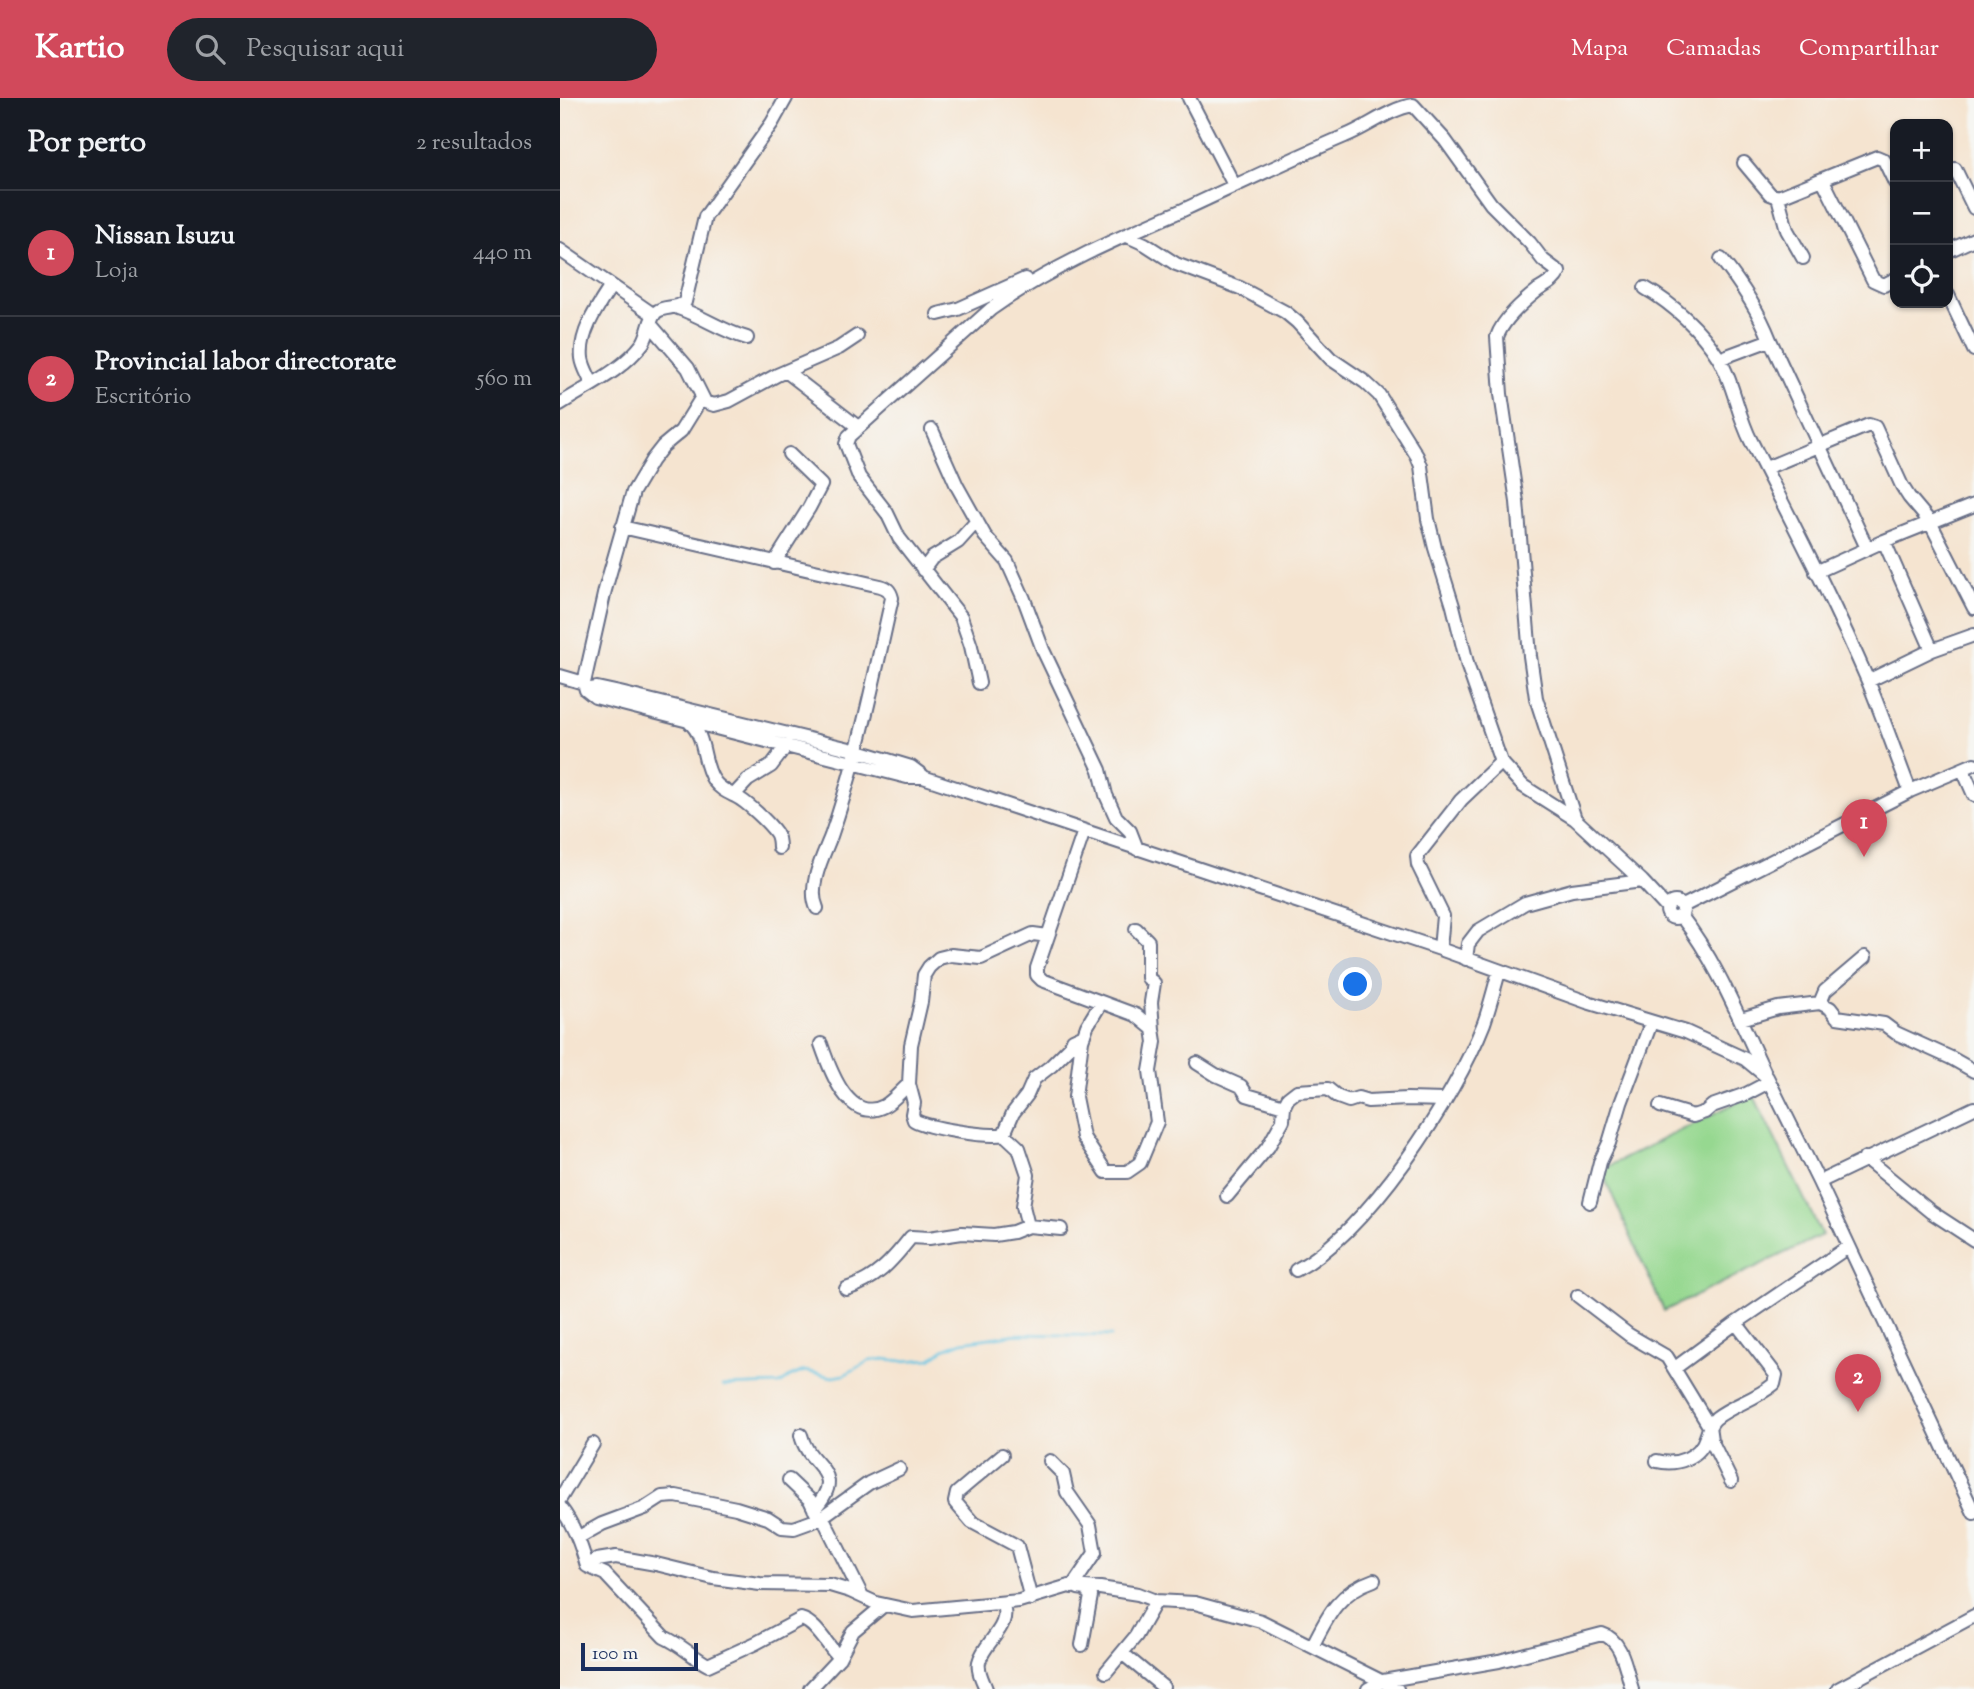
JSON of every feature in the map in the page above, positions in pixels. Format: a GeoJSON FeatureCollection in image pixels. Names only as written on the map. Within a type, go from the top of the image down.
{"type":"FeatureCollection","features":[{"type":"Feature","properties":{"kind":"street"},"geometry":{"type":"LineString","coordinates":[[678,308],[687,299],[705,217],[772,123],[786,98]]}},
{"type":"Feature","properties":{"kind":"street"},"geometry":{"type":"LineString","coordinates":[[1189,98],[1234,185]]}},
{"type":"Feature","properties":{"kind":"street"},"geometry":{"type":"LineString","coordinates":[[979,683],[961,617],[899,538],[887,513],[859,477],[846,444],[849,436],[991,309],[1013,293],[1125,235],[1285,160],[1349,134],[1402,107],[1413,105],[1445,140],[1491,204],[1543,260],[1559,272],[1555,280],[1527,299],[1500,329],[1497,337],[1501,394],[1517,502],[1536,698],[1575,818]]}},
{"type":"Feature","properties":{"kind":"street"},"geometry":{"type":"LineString","coordinates":[[1744,163],[1770,194],[1778,197],[1880,157],[1895,182]]}},
{"type":"Feature","properties":{"kind":"street"},"geometry":{"type":"LineString","coordinates":[[1955,169],[1974,208]]}},
{"type":"Feature","properties":{"kind":"street"},"geometry":{"type":"LineString","coordinates":[[1823,180],[1873,280],[1884,285],[1890,282]]}},
{"type":"Feature","properties":{"kind":"street"},"geometry":{"type":"LineString","coordinates":[[1778,197],[1787,230],[1802,258]]}},
{"type":"Feature","properties":{"kind":"street"},"geometry":{"type":"LineString","coordinates":[[1125,235],[1176,264],[1272,303],[1297,322],[1331,359],[1365,382],[1378,395],[1418,456],[1435,548],[1468,667],[1501,762],[1523,786],[1575,818],[1667,908],[1674,901],[1679,902],[1741,1019],[1974,1513]]}},
{"type":"Feature","properties":{"kind":"street"},"geometry":{"type":"LineString","coordinates":[[1953,249],[1974,239]]}},
{"type":"Feature","properties":{"kind":"street"},"geometry":{"type":"LineString","coordinates":[[560,250],[611,286],[652,320],[688,368],[705,402],[714,405],[729,401],[839,348],[857,336]]}},
{"type":"Feature","properties":{"kind":"street"},"geometry":{"type":"LineString","coordinates":[[1721,259],[1759,312],[1867,548]]}},
{"type":"Feature","properties":{"kind":"street"},"geometry":{"type":"LineString","coordinates":[[939,314],[958,309],[1026,278],[1036,281]]}},
{"type":"Feature","properties":{"kind":"street"},"geometry":{"type":"LineString","coordinates":[[592,384],[583,363],[583,343],[598,307],[611,286]]}},
{"type":"Feature","properties":{"kind":"street"},"geometry":{"type":"LineString","coordinates":[[1645,288],[1692,325],[1719,359],[1750,438],[1868,681],[1910,791]]}},
{"type":"Feature","properties":{"kind":"street"},"geometry":{"type":"LineString","coordinates":[[1953,306],[1974,351]]}},
{"type":"Feature","properties":{"kind":"street"},"geometry":{"type":"LineString","coordinates":[[560,404],[614,371],[634,353],[649,334],[652,320],[660,310],[678,308],[747,338]]}},
{"type":"Feature","properties":{"kind":"street"},"geometry":{"type":"LineString","coordinates":[[1719,359],[1770,340]]}},
{"type":"Feature","properties":{"kind":"street"},"geometry":{"type":"LineString","coordinates":[[787,372],[858,427]]}},
{"type":"Feature","properties":{"kind":"street"},"geometry":{"type":"LineString","coordinates":[[585,686],[622,527],[633,492],[663,446],[681,431],[702,397]]}},
{"type":"Feature","properties":{"kind":"street"},"geometry":{"type":"LineString","coordinates":[[1766,468],[1869,425],[1875,427],[1909,497],[1930,522],[1974,608]]}},
{"type":"Feature","properties":{"kind":"street"},"geometry":{"type":"LineString","coordinates":[[932,430],[957,486],[977,522],[992,545],[1007,561],[1043,650],[1100,770],[1106,795],[1116,817],[1130,831],[1137,849]]}},
{"type":"Feature","properties":{"kind":"street"},"geometry":{"type":"LineString","coordinates":[[774,563],[821,485],[789,454]]}},
{"type":"Feature","properties":{"kind":"street"},"geometry":{"type":"LineString","coordinates":[[1816,572],[1867,548],[1974,505]]}},
{"type":"Feature","properties":{"kind":"street"},"geometry":{"type":"LineString","coordinates":[[923,570],[932,558],[958,542],[977,522]]}},
{"type":"Feature","properties":{"kind":"street"},"geometry":{"type":"LineString","coordinates":[[622,527],[880,586],[891,593],[857,757],[819,869],[814,902],[817,908]]}},
{"type":"Feature","properties":{"kind":"street"},"geometry":{"type":"LineString","coordinates":[[1884,541],[1932,650]]}},
{"type":"Feature","properties":{"kind":"street"},"geometry":{"type":"LineString","coordinates":[[1868,681],[1932,650],[1974,635]]}},
{"type":"Feature","properties":{"kind":"street"},"geometry":{"type":"LineString","coordinates":[[560,676],[585,686],[620,693],[806,744],[911,767],[923,777],[1440,949],[1499,972],[1651,1023],[1686,1032],[1734,1052],[1768,1080]]}},
{"type":"Feature","properties":{"kind":"street"},"geometry":{"type":"LineString","coordinates":[[585,686],[595,697],[787,745],[806,744]]}},
{"type":"Feature","properties":{"kind":"street"},"geometry":{"type":"LineString","coordinates":[[685,720],[701,737],[703,754],[714,781],[728,794],[734,795],[777,834],[779,848]]}},
{"type":"Feature","properties":{"kind":"street"},"geometry":{"type":"LineString","coordinates":[[734,795],[748,780],[771,766],[787,745]]}},
{"type":"Feature","properties":{"kind":"street"},"geometry":{"type":"LineString","coordinates":[[1440,949],[1443,916],[1418,865],[1417,856],[1461,800],[1501,762]]}},
{"type":"Feature","properties":{"kind":"street"},"geometry":{"type":"LineString","coordinates":[[1682,911],[1910,791],[1969,767],[1974,795]]}},
{"type":"Feature","properties":{"kind":"street"},"geometry":{"type":"LineString","coordinates":[[1084,831],[1037,968],[1037,975],[1042,980],[1136,1016],[1153,1029]]}},
{"type":"Feature","properties":{"kind":"street"},"geometry":{"type":"LineString","coordinates":[[1466,959],[1468,944],[1478,931],[1525,903],[1572,890],[1642,881]]}},
{"type":"Feature","properties":{"kind":"street"},"geometry":{"type":"LineString","coordinates":[[1101,1003],[1084,1035],[1075,1090],[1083,1137],[1106,1172],[1126,1172],[1140,1163],[1157,1122],[1150,1071],[1155,1042],[1151,1002],[1154,983],[1148,978],[1149,941],[1136,929]]}},
{"type":"Feature","properties":{"kind":"street"},"geometry":{"type":"LineString","coordinates":[[1004,1134],[995,1136],[914,1120],[914,1103],[909,1084],[911,1045],[924,975],[939,958],[951,955],[981,958],[1033,934],[1048,936]]}},
{"type":"Feature","properties":{"kind":"street"},"geometry":{"type":"LineString","coordinates":[[1820,1003],[1825,991],[1865,957]]}},
{"type":"Feature","properties":{"kind":"street"},"geometry":{"type":"LineString","coordinates":[[1296,1270],[1324,1254],[1354,1224],[1414,1148],[1462,1071],[1484,1023],[1499,972]]}},
{"type":"Feature","properties":{"kind":"street"},"geometry":{"type":"LineString","coordinates":[[1741,1019],[1778,1008],[1820,1003],[1830,1008],[1837,1017],[1884,1024],[1896,1033],[1951,1058],[1974,1072]]}},
{"type":"Feature","properties":{"kind":"street"},"geometry":{"type":"LineString","coordinates":[[1590,1202],[1600,1162],[1651,1023]]}},
{"type":"Feature","properties":{"kind":"street"},"geometry":{"type":"LineString","coordinates":[[1004,1134],[1013,1112],[1027,1095],[1037,1075],[1051,1066],[1070,1047],[1073,1040],[1084,1035]]}},
{"type":"Feature","properties":{"kind":"street"},"geometry":{"type":"LineString","coordinates":[[821,1044],[840,1090],[855,1104],[868,1109],[883,1107],[909,1084]]}},
{"type":"Feature","properties":{"kind":"street"},"geometry":{"type":"LineString","coordinates":[[1197,1063],[1216,1076],[1241,1086],[1247,1095],[1284,1106]]}},
{"type":"Feature","properties":{"kind":"street"},"geometry":{"type":"LineString","coordinates":[[1660,1107],[1693,1116],[1746,1094],[1768,1080]]}},
{"type":"Feature","properties":{"kind":"street"},"geometry":{"type":"LineString","coordinates":[[1227,1196],[1274,1137],[1283,1120],[1284,1106],[1293,1093],[1301,1089],[1328,1089],[1349,1101],[1358,1098],[1379,1101],[1445,1100]]}},
{"type":"Feature","properties":{"kind":"street"},"geometry":{"type":"LineString","coordinates":[[1819,1182],[1974,1108]]}},
{"type":"Feature","properties":{"kind":"street"},"geometry":{"type":"LineString","coordinates":[[1004,1134],[1019,1148],[1028,1175],[1023,1206],[1028,1226]]}},
{"type":"Feature","properties":{"kind":"street"},"geometry":{"type":"LineString","coordinates":[[1865,1158],[1931,1212],[1974,1240]]}},
{"type":"Feature","properties":{"kind":"street"},"geometry":{"type":"LineString","coordinates":[[846,1289],[863,1284],[878,1274],[911,1237],[929,1238],[962,1233],[994,1235],[1028,1226],[1061,1229]]}},
{"type":"Feature","properties":{"kind":"street"},"geometry":{"type":"LineString","coordinates":[[1675,1368],[1848,1247]]}},
{"type":"Feature","properties":{"kind":"street"},"geometry":{"type":"LineString","coordinates":[[1578,1296],[1629,1335],[1667,1357],[1709,1426],[1712,1440],[1731,1481]]}},
{"type":"Feature","properties":{"kind":"street"},"geometry":{"type":"LineString","coordinates":[[1657,1461],[1682,1462],[1700,1449],[1709,1426],[1717,1417],[1756,1398],[1774,1384],[1776,1375],[1736,1323]]}},
{"type":"Feature","properties":{"kind":"street"},"geometry":{"type":"LineString","coordinates":[[801,1435],[807,1449],[823,1469],[829,1485],[817,1514]]}},
{"type":"Feature","properties":{"kind":"street"},"geometry":{"type":"LineString","coordinates":[[560,1499],[593,1444]]}},
{"type":"Feature","properties":{"kind":"street"},"geometry":{"type":"LineString","coordinates":[[1002,1455],[954,1497],[972,1522],[1017,1546],[1031,1599]]}},
{"type":"Feature","properties":{"kind":"street"},"geometry":{"type":"LineString","coordinates":[[1050,1461],[1063,1474],[1067,1492],[1090,1525],[1096,1553],[1069,1587]]}},
{"type":"Feature","properties":{"kind":"street"},"geometry":{"type":"LineString","coordinates":[[579,1537],[667,1496],[698,1498],[736,1508],[768,1518],[788,1528],[803,1526],[817,1514],[869,1483],[899,1469]]}},
{"type":"Feature","properties":{"kind":"street"},"geometry":{"type":"LineString","coordinates":[[789,1480],[810,1500],[817,1514],[825,1522],[862,1596]]}},
{"type":"Feature","properties":{"kind":"street"},"geometry":{"type":"LineString","coordinates":[[560,1507],[579,1537],[587,1566],[605,1574],[664,1637],[708,1665],[801,1619],[812,1624],[839,1658]]}},
{"type":"Feature","properties":{"kind":"street"},"geometry":{"type":"LineString","coordinates":[[587,1566],[597,1560],[616,1557],[713,1578],[761,1584],[830,1585],[884,1605],[913,1611],[1031,1599],[1069,1587],[1100,1588],[1138,1594],[1156,1601],[1195,1603],[1261,1620],[1397,1689]]}},
{"type":"Feature","properties":{"kind":"street"},"geometry":{"type":"LineString","coordinates":[[1312,1645],[1332,1608],[1357,1587],[1374,1580]]}},
{"type":"Feature","properties":{"kind":"street"},"geometry":{"type":"LineString","coordinates":[[1069,1587],[1086,1589],[1091,1596],[1082,1644]]}},
{"type":"Feature","properties":{"kind":"street"},"geometry":{"type":"LineString","coordinates":[[1106,1672],[1147,1619],[1156,1601]]}},
{"type":"Feature","properties":{"kind":"street"},"geometry":{"type":"LineString","coordinates":[[986,1689],[979,1662],[1002,1626],[1005,1611],[1002,1603]]}},
{"type":"Feature","properties":{"kind":"street"},"geometry":{"type":"LineString","coordinates":[[810,1689],[839,1658],[853,1631],[884,1605]]}},
{"type":"Feature","properties":{"kind":"street"},"geometry":{"type":"LineString","coordinates":[[1838,1689],[1974,1616]]}},
{"type":"Feature","properties":{"kind":"street"},"geometry":{"type":"LineString","coordinates":[[1368,1689],[1383,1681],[1499,1661],[1602,1634],[1611,1637],[1617,1644],[1632,1689]]}},
{"type":"Feature","properties":{"kind":"street"},"geometry":{"type":"LineString","coordinates":[[1122,1653],[1163,1687]]}},
{"type":"Feature","properties":{"kind":"green space"},"geometry":{"type":"Polygon","coordinates":[[[1753,1094],[1822,1235],[1664,1311],[1601,1170],[1753,1094]]]}},
{"type":"Feature","properties":{"kind":"waterway"},"geometry":{"type":"LineString","coordinates":[[723,1386],[780,1384],[804,1371],[833,1377],[844,1375],[869,1361],[931,1359],[944,1349],[962,1342],[1017,1334],[1111,1336]]}},
{"type":"Feature","properties":{"kind":"place","name":"Nissan Isuzu"},"geometry":{"type":"Point","coordinates":[1864,857]}},
{"type":"Feature","properties":{"kind":"place","name":"Provincial labor directorate"},"geometry":{"type":"Point","coordinates":[1858,1412]}}]}
